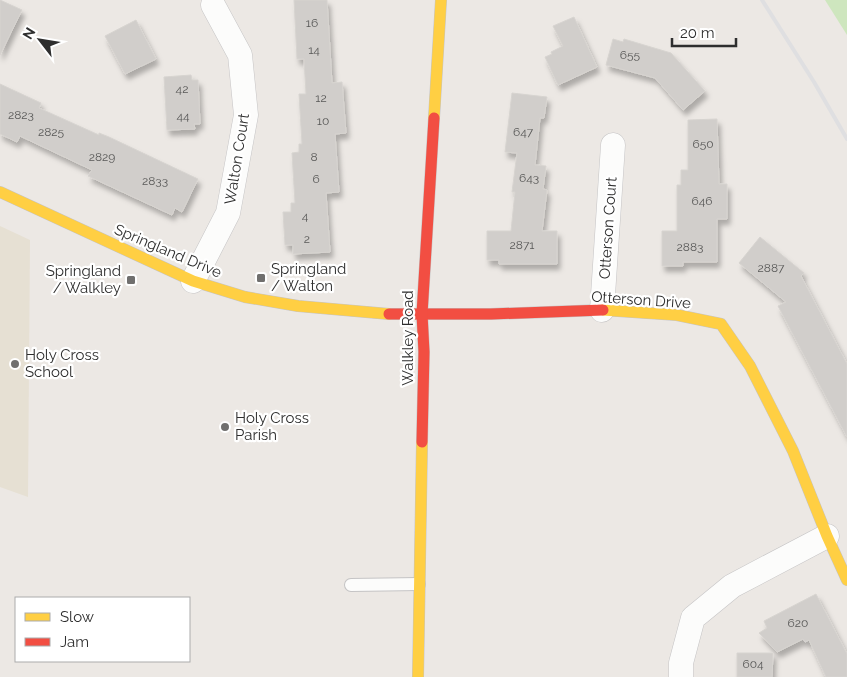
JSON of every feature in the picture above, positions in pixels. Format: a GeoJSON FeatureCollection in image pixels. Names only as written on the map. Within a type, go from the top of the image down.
{"type":"FeatureCollection","features":[{"type":"Feature","properties":{"kind":"street","name":"Walkley Road"},"geometry":{"type":"LineString","coordinates":[[418,677],[424,352],[422,314],[441,0]]}},
{"type":"Feature","properties":{"kind":"street","name":"Walton Court"},"geometry":{"type":"LineString","coordinates":[[193,281],[228,213],[246,116],[240,55],[213,5]]}},
{"type":"Feature","properties":{"kind":"street","name":"Otterson Court"},"geometry":{"type":"LineString","coordinates":[[602,310],[613,145]]}},
{"type":"Feature","properties":{"kind":"street","name":"Springland Drive"},"geometry":{"type":"LineString","coordinates":[[0,192],[193,281],[245,297],[298,306],[381,314],[422,314]]}},
{"type":"Feature","properties":{"kind":"street","name":"Otterson Drive"},"geometry":{"type":"LineString","coordinates":[[422,314],[491,314],[602,310],[677,315],[721,324],[750,366],[793,451],[826,536],[847,580]]}},
{"type":"Feature","properties":{"kind":"street"},"geometry":{"type":"LineString","coordinates":[[681,677],[681,663],[693,618],[732,586],[826,536]]}},
{"type":"Feature","properties":{"kind":"lane"},"geometry":{"type":"LineString","coordinates":[[351,585],[420,584]]}},
{"type":"Feature","properties":{"kind":"shaded area","name":"Holy Cross School"},"geometry":{"type":"Polygon","coordinates":[[[0,226],[30,240],[28,497],[0,487],[0,226]]]}},
{"type":"Feature","properties":{"kind":"green space"},"geometry":{"type":"Polygon","coordinates":[[[825,0],[847,0],[847,35],[825,0]]]}},
{"type":"Feature","properties":{"kind":"building"},"geometry":{"type":"Polygon","coordinates":[[[0,0],[22,10],[0,55],[0,0]]]}},
{"type":"Feature","properties":{"kind":"building"},"geometry":{"type":"Polygon","coordinates":[[[294,0],[327,0],[332,83],[342,82],[346,133],[335,134],[339,192],[326,193],[330,252],[293,254],[293,245],[285,245],[283,212],[291,212],[291,203],[295,203],[292,153],[299,152],[299,144],[302,144],[299,94],[306,94],[304,59],[297,59],[294,0]]]}},
{"type":"Feature","properties":{"kind":"building"},"geometry":{"type":"Polygon","coordinates":[[[574,17],[597,67],[558,85],[545,57],[563,46],[553,26],[574,17]]]}},
{"type":"Feature","properties":{"kind":"building"},"geometry":{"type":"Polygon","coordinates":[[[136,20],[156,59],[125,74],[105,36],[136,20]]]}},
{"type":"Feature","properties":{"kind":"building"},"geometry":{"type":"Polygon","coordinates":[[[613,39],[623,42],[624,39],[671,53],[705,91],[683,110],[655,78],[606,65],[613,39]]]}},
{"type":"Feature","properties":{"kind":"building"},"geometry":{"type":"Polygon","coordinates":[[[191,75],[192,80],[198,80],[200,124],[194,124],[195,129],[167,130],[164,77],[191,75]]]}},
{"type":"Feature","properties":{"kind":"building"},"geometry":{"type":"Polygon","coordinates":[[[0,84],[41,103],[39,108],[99,135],[99,133],[109,137],[198,179],[182,212],[175,208],[172,215],[88,176],[92,170],[20,136],[17,142],[0,134],[0,84]]]}},
{"type":"Feature","properties":{"kind":"building"},"geometry":{"type":"Polygon","coordinates":[[[512,93],[547,97],[544,118],[540,118],[535,165],[546,166],[543,189],[547,190],[542,231],[557,231],[557,264],[499,264],[499,260],[487,260],[487,231],[511,231],[515,192],[512,192],[517,153],[505,152],[512,93]]]}},
{"type":"Feature","properties":{"kind":"building"},"geometry":{"type":"Polygon","coordinates":[[[717,119],[719,184],[727,184],[727,219],[717,219],[717,262],[683,262],[683,266],[662,266],[662,231],[677,231],[677,185],[681,185],[681,170],[688,170],[688,120],[717,119]]]}},
{"type":"Feature","properties":{"kind":"building"},"geometry":{"type":"Polygon","coordinates":[[[760,237],[804,273],[801,276],[847,364],[847,437],[778,306],[786,302],[739,263],[760,237]]]}},
{"type":"Feature","properties":{"kind":"building"},"geometry":{"type":"Polygon","coordinates":[[[816,594],[847,654],[847,677],[826,677],[809,640],[805,642],[803,639],[777,652],[759,633],[767,628],[764,621],[816,594]]]}},
{"type":"Feature","properties":{"kind":"building"},"geometry":{"type":"Polygon","coordinates":[[[737,653],[773,653],[772,677],[737,677],[737,653]]]}},
{"type":"Feature","properties":{"kind":"railway"},"geometry":{"type":"LineString","coordinates":[[762,0],[814,82],[847,139]]}},
{"type":"Feature","properties":{"kind":"traffic: slow"},"geometry":{"type":"LineString","coordinates":[[434,118],[441,0]]}},
{"type":"Feature","properties":{"kind":"traffic: slow"},"geometry":{"type":"LineString","coordinates":[[0,192],[193,281],[245,297],[298,306],[389,314]]}},
{"type":"Feature","properties":{"kind":"traffic: slow"},"geometry":{"type":"LineString","coordinates":[[603,310],[677,315],[721,324],[750,366],[793,451],[847,580]]}},
{"type":"Feature","properties":{"kind":"traffic: slow"},"geometry":{"type":"LineString","coordinates":[[418,677],[422,442]]}},
{"type":"Feature","properties":{"kind":"traffic: jam"},"geometry":{"type":"LineString","coordinates":[[422,442],[424,352],[422,314],[434,118]]}},
{"type":"Feature","properties":{"kind":"traffic: jam"},"geometry":{"type":"LineString","coordinates":[[389,314],[491,314],[603,310]]}},
{"type":"Feature","properties":{"kind":"place","name":"Springland / Walton"},"geometry":{"type":"Point","coordinates":[261,278]}},
{"type":"Feature","properties":{"kind":"place","name":"Springland / Walkley"},"geometry":{"type":"Point","coordinates":[131,280]}},
{"type":"Feature","properties":{"kind":"place","name":"Holy Cross School"},"geometry":{"type":"Point","coordinates":[15,364]}},
{"type":"Feature","properties":{"kind":"place","name":"Holy Cross Parish"},"geometry":{"type":"Point","coordinates":[225,427]}}]}
